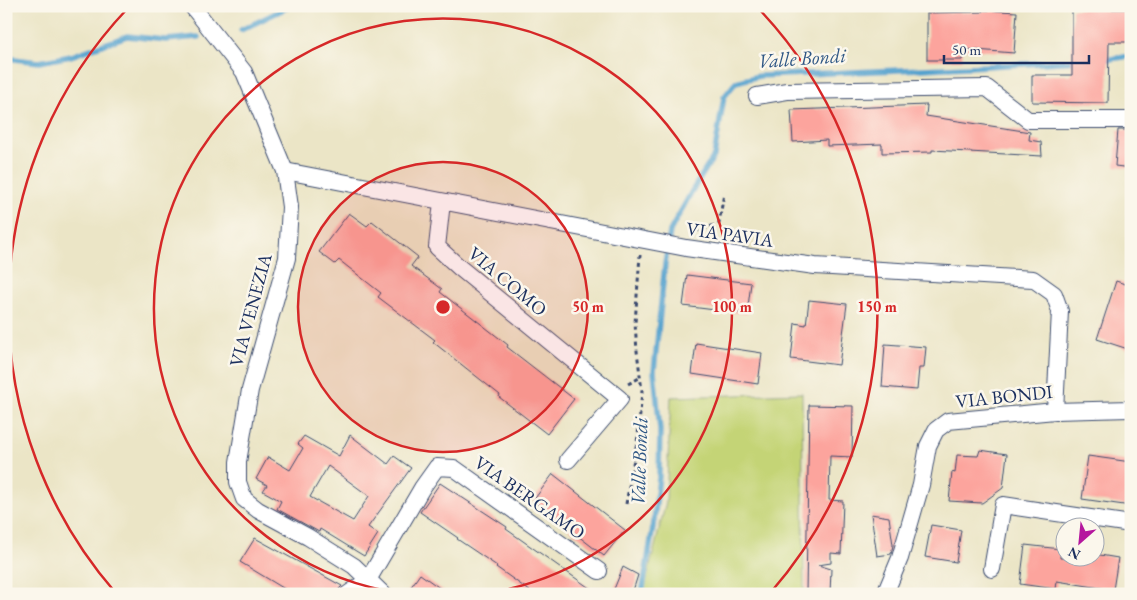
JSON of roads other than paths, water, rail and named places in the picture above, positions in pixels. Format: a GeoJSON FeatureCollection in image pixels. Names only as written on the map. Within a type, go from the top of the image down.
{"type":"FeatureCollection","features":[{"type":"Feature","properties":{"kind":"street","name":"VIA VENEZIA"},"geometry":{"type":"LineString","coordinates":[[192,6],[244,72],[285,172],[290,207],[287,258],[250,390],[238,462],[238,482],[244,499],[258,510],[308,537],[354,566],[368,580]]}},
{"type":"Feature","properties":{"kind":"street"},"geometry":{"type":"LineString","coordinates":[[756,96],[787,91],[987,88],[1028,120],[1131,120]]}},
{"type":"Feature","properties":{"kind":"street","name":"VIA PAVIA"},"geometry":{"type":"LineString","coordinates":[[285,172],[686,248],[815,266],[1033,279],[1054,294],[1060,311],[1055,410]]}},
{"type":"Feature","properties":{"kind":"street","name":"VIA COMO"},"geometry":{"type":"LineString","coordinates":[[442,202],[437,247],[620,399],[568,460]]}},
{"type":"Feature","properties":{"kind":"street","name":"VIA BONDI"},"geometry":{"type":"LineString","coordinates":[[885,594],[900,558],[921,485],[928,446],[936,430],[948,421],[1055,410],[1131,409]]}},
{"type":"Feature","properties":{"kind":"street","name":"VIA BERGAMO"},"geometry":{"type":"LineString","coordinates":[[368,580],[422,488],[437,467],[454,468],[599,571]]}},
{"type":"Feature","properties":{"kind":"street"},"geometry":{"type":"LineString","coordinates":[[992,569],[1003,506],[1131,524]]}},
{"type":"Feature","properties":{"kind":"street"},"geometry":{"type":"LineString","coordinates":[[348,594],[368,580],[383,594]]}},
{"type":"Feature","properties":{"kind":"waterway"},"geometry":{"type":"LineString","coordinates":[[241,30],[290,6]]}},
{"type":"Feature","properties":{"kind":"waterway"},"geometry":{"type":"LineString","coordinates":[[6,58],[39,62],[71,56],[127,36],[166,40],[198,37]]}},
{"type":"Feature","properties":{"kind":"waterway","name":"Valle Bondi"},"geometry":{"type":"LineString","coordinates":[[1103,60],[1131,56]]}},
{"type":"Feature","properties":{"kind":"waterway","name":"Valle Bondi"},"geometry":{"type":"LineString","coordinates":[[642,594],[659,477],[660,430],[654,371],[670,231],[714,156],[724,97],[736,82],[759,76],[1079,61]]}}]}
